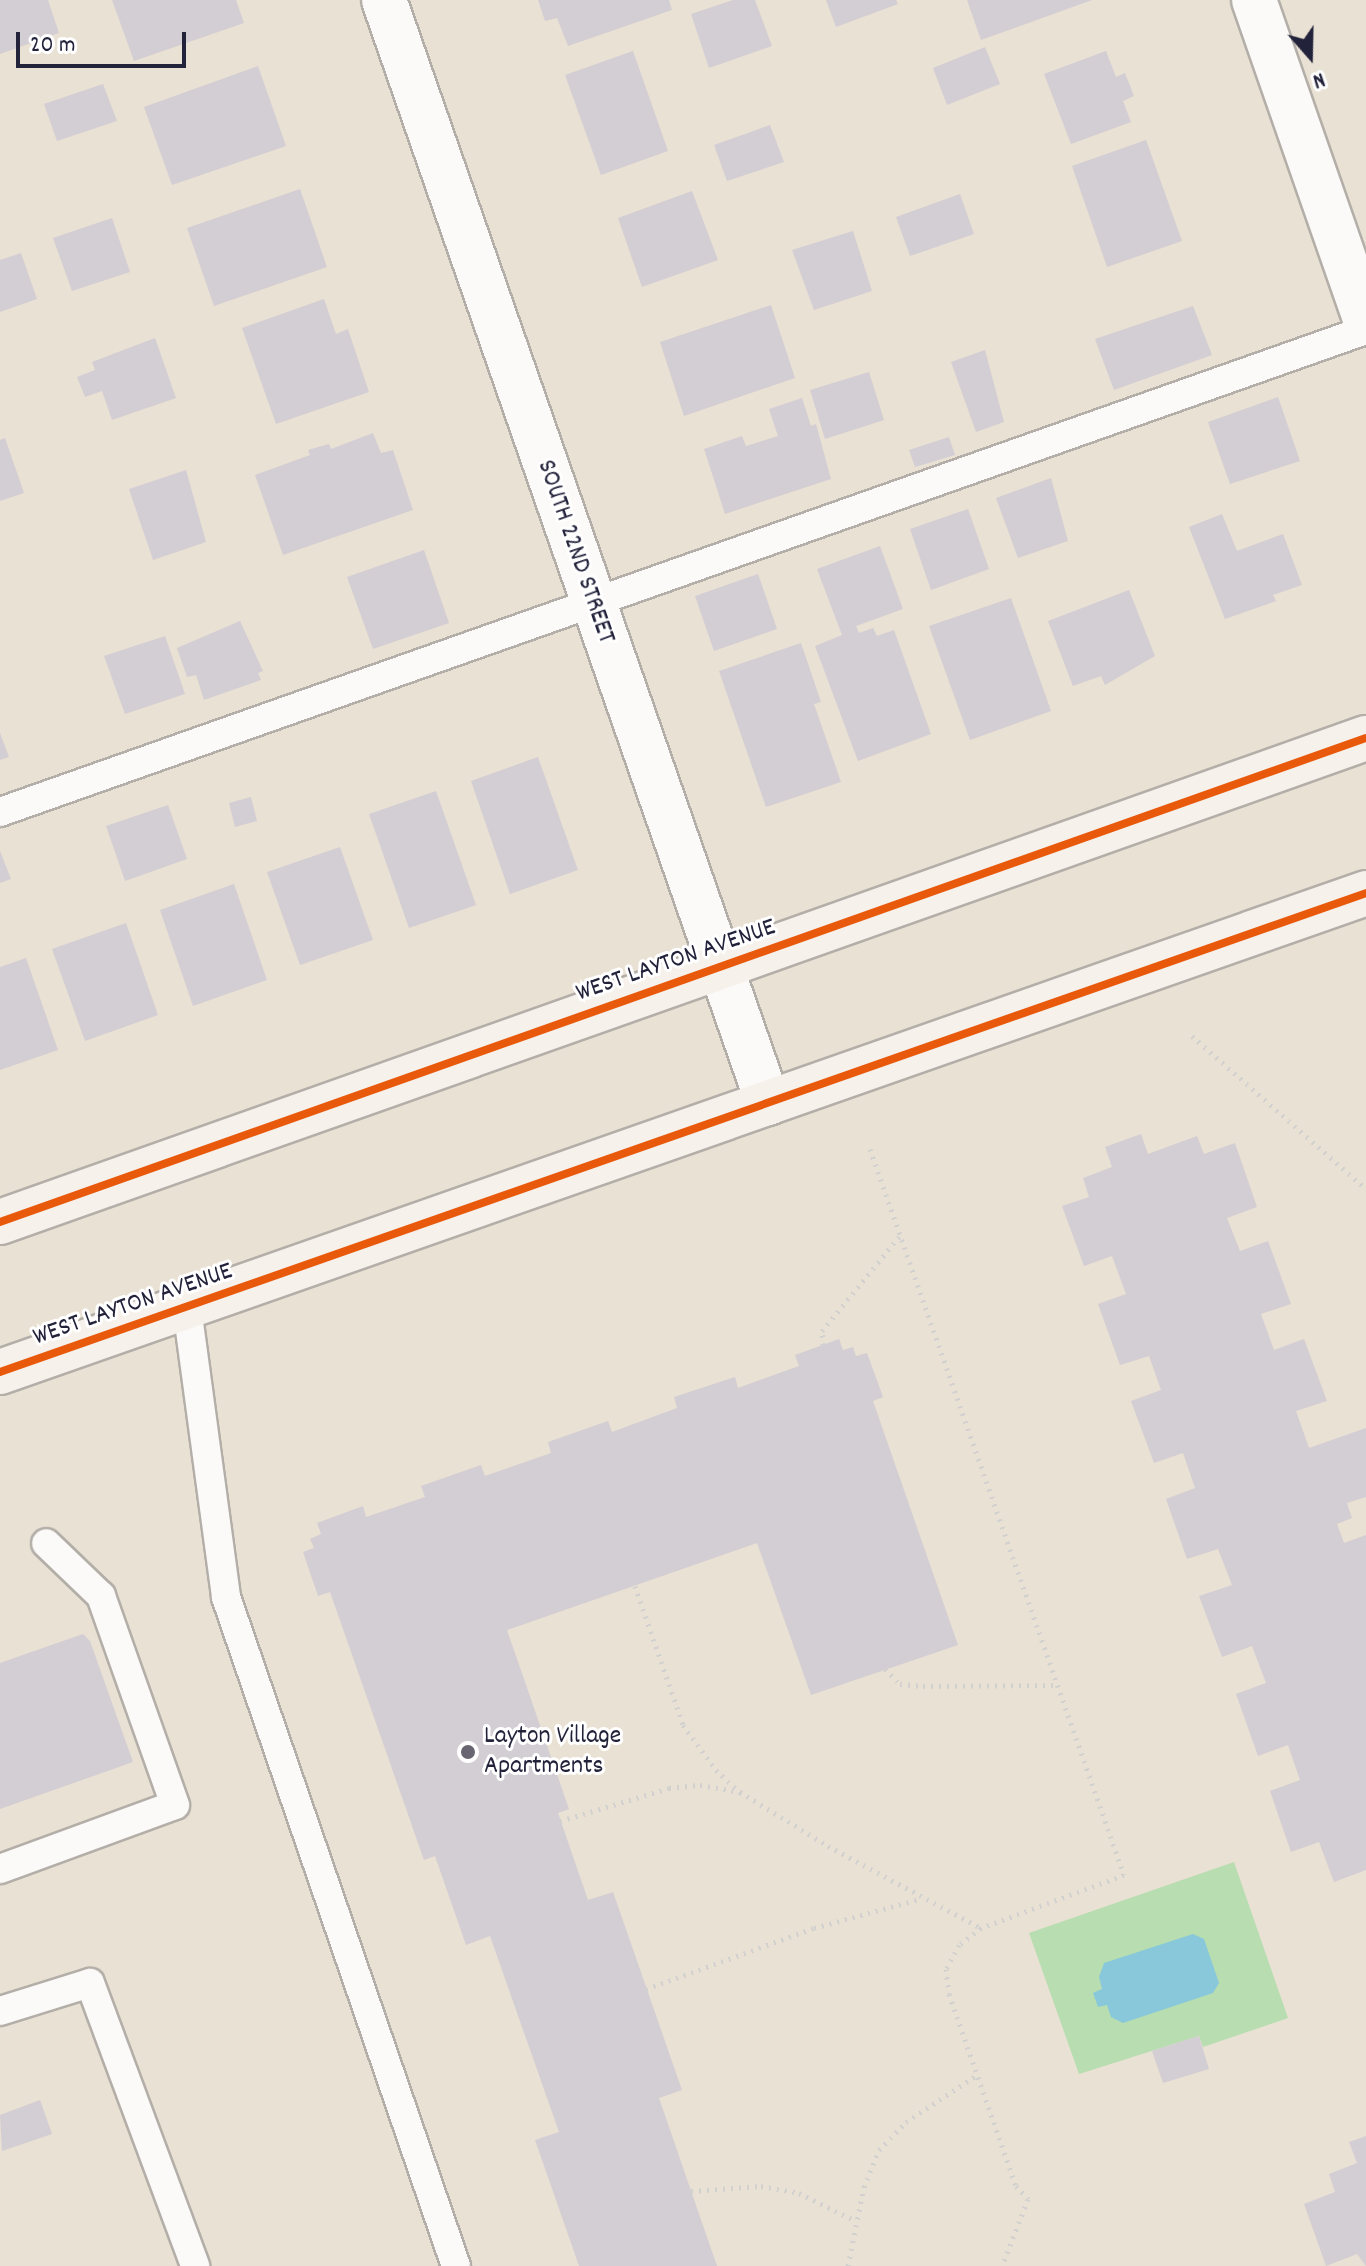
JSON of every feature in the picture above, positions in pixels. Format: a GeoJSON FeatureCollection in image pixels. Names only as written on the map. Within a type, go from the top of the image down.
{"type":"FeatureCollection","features":[{"type":"Feature","properties":{"kind":"main road","name":"WEST LAYTON AVENUE"},"geometry":{"type":"LineString","coordinates":[[0,1222],[1366,738]]}},
{"type":"Feature","properties":{"kind":"main road","name":"WEST LAYTON AVENUE"},"geometry":{"type":"LineString","coordinates":[[0,1372],[1366,893]]}},
{"type":"Feature","properties":{"kind":"street","name":"SOUTH 22ND STREET"},"geometry":{"type":"LineString","coordinates":[[384,0],[718,967],[768,1103]]}},
{"type":"Feature","properties":{"kind":"street"},"geometry":{"type":"LineString","coordinates":[[1254,0],[1366,321]]}},
{"type":"Feature","properties":{"kind":"lane"},"geometry":{"type":"LineString","coordinates":[[0,812],[592,599],[1366,330]]}},
{"type":"Feature","properties":{"kind":"lane"},"geometry":{"type":"LineString","coordinates":[[187,1308],[226,1597],[456,2266]]}},
{"type":"Feature","properties":{"kind":"lane"},"geometry":{"type":"LineString","coordinates":[[0,1869],[175,1805],[101,1596],[46,1543]]}},
{"type":"Feature","properties":{"kind":"lane"},"geometry":{"type":"LineString","coordinates":[[0,2011],[90,1983],[195,2266]]}},
{"type":"Feature","properties":{"kind":"path"},"geometry":{"type":"LineString","coordinates":[[1192,1036],[1366,1189]]}},
{"type":"Feature","properties":{"kind":"path"},"geometry":{"type":"LineString","coordinates":[[870,1149],[1124,1875],[981,1928],[959,1945],[946,1969],[977,2075],[1016,2186],[1028,2199],[1002,2266]]}},
{"type":"Feature","properties":{"kind":"path"},"geometry":{"type":"LineString","coordinates":[[823,1345],[822,1331],[900,1237]]}},
{"type":"Feature","properties":{"kind":"path"},"geometry":{"type":"LineString","coordinates":[[635,1586],[683,1725],[740,1792],[919,1898],[981,1928]]}},
{"type":"Feature","properties":{"kind":"path"},"geometry":{"type":"LineString","coordinates":[[885,1669],[900,1684],[1057,1685]]}},
{"type":"Feature","properties":{"kind":"path"},"geometry":{"type":"LineString","coordinates":[[560,1821],[669,1788],[700,1785],[740,1792]]}},
{"type":"Feature","properties":{"kind":"path"},"geometry":{"type":"LineString","coordinates":[[646,1989],[814,1928],[919,1898]]}},
{"type":"Feature","properties":{"kind":"path"},"geometry":{"type":"LineString","coordinates":[[848,2266],[856,2221],[879,2150],[906,2122],[977,2075]]}},
{"type":"Feature","properties":{"kind":"path"},"geometry":{"type":"LineString","coordinates":[[691,2191],[761,2186],[799,2193],[856,2221]]}},
{"type":"Feature","properties":{"kind":"green space"},"geometry":{"type":"Polygon","coordinates":[[[1234,1862],[1288,2018],[1203,2047],[1199,2036],[1079,2074],[1029,1933],[1234,1862]]]}},
{"type":"Feature","properties":{"kind":"water"},"geometry":{"type":"Polygon","coordinates":[[[1193,1934],[1204,1939],[1219,1983],[1213,1993],[1123,2023],[1111,2017],[1107,2005],[1098,2007],[1093,1993],[1102,1989],[1099,1977],[1104,1963],[1193,1934]]]}},
{"type":"Feature","properties":{"kind":"building"},"geometry":{"type":"Polygon","coordinates":[[[0,0],[48,0],[59,33],[0,54],[0,0]]]}},
{"type":"Feature","properties":{"kind":"building"},"geometry":{"type":"Polygon","coordinates":[[[112,0],[236,0],[244,23],[134,61],[112,0]]]}},
{"type":"Feature","properties":{"kind":"building"},"geometry":{"type":"Polygon","coordinates":[[[538,0],[669,0],[672,10],[568,46],[557,18],[545,21],[538,0]]]}},
{"type":"Feature","properties":{"kind":"building"},"geometry":{"type":"Polygon","coordinates":[[[733,0],[755,0],[772,46],[709,68],[691,14],[733,0]]]}},
{"type":"Feature","properties":{"kind":"building"},"geometry":{"type":"Polygon","coordinates":[[[826,0],[896,0],[898,4],[836,27],[826,0]]]}},
{"type":"Feature","properties":{"kind":"building"},"geometry":{"type":"Polygon","coordinates":[[[967,0],[1092,0],[981,40],[967,0]]]}},
{"type":"Feature","properties":{"kind":"building"},"geometry":{"type":"Polygon","coordinates":[[[985,47],[1000,84],[947,105],[933,68],[985,47]]]}},
{"type":"Feature","properties":{"kind":"building"},"geometry":{"type":"Polygon","coordinates":[[[633,51],[668,151],[601,175],[565,75],[633,51]]]}},
{"type":"Feature","properties":{"kind":"building"},"geometry":{"type":"Polygon","coordinates":[[[1106,51],[1116,77],[1125,73],[1134,96],[1123,101],[1131,122],[1071,144],[1044,74],[1106,51]]]}},
{"type":"Feature","properties":{"kind":"building"},"geometry":{"type":"Polygon","coordinates":[[[258,66],[286,146],[172,185],[144,107],[258,66]]]}},
{"type":"Feature","properties":{"kind":"building"},"geometry":{"type":"Polygon","coordinates":[[[103,84],[117,121],[57,141],[44,104],[103,84]]]}},
{"type":"Feature","properties":{"kind":"building"},"geometry":{"type":"Polygon","coordinates":[[[770,125],[784,162],[727,181],[714,145],[770,125]]]}},
{"type":"Feature","properties":{"kind":"building"},"geometry":{"type":"Polygon","coordinates":[[[1146,140],[1182,241],[1107,267],[1072,166],[1146,140]]]}},
{"type":"Feature","properties":{"kind":"building"},"geometry":{"type":"Polygon","coordinates":[[[300,189],[327,267],[214,306],[187,228],[300,189]]]}},
{"type":"Feature","properties":{"kind":"building"},"geometry":{"type":"Polygon","coordinates":[[[692,191],[718,260],[642,287],[618,218],[692,191]]]}},
{"type":"Feature","properties":{"kind":"building"},"geometry":{"type":"Polygon","coordinates":[[[960,194],[974,234],[910,256],[896,217],[960,194]]]}},
{"type":"Feature","properties":{"kind":"building"},"geometry":{"type":"Polygon","coordinates":[[[112,218],[130,272],[72,291],[53,238],[112,218]]]}},
{"type":"Feature","properties":{"kind":"building"},"geometry":{"type":"Polygon","coordinates":[[[853,231],[872,291],[814,310],[792,250],[853,231]]]}},
{"type":"Feature","properties":{"kind":"building"},"geometry":{"type":"Polygon","coordinates":[[[21,253],[37,299],[0,312],[0,260],[21,253]]]}},
{"type":"Feature","properties":{"kind":"building"},"geometry":{"type":"Polygon","coordinates":[[[324,299],[336,334],[348,329],[369,392],[276,424],[242,328],[324,299]]]}},
{"type":"Feature","properties":{"kind":"building"},"geometry":{"type":"Polygon","coordinates":[[[771,305],[795,378],[684,416],[660,342],[771,305]]]}},
{"type":"Feature","properties":{"kind":"building"},"geometry":{"type":"Polygon","coordinates":[[[1193,306],[1212,355],[1114,390],[1095,339],[1193,306]]]}},
{"type":"Feature","properties":{"kind":"building"},"geometry":{"type":"Polygon","coordinates":[[[155,338],[176,398],[112,420],[102,391],[85,397],[77,377],[95,370],[92,362],[155,338]]]}},
{"type":"Feature","properties":{"kind":"building"},"geometry":{"type":"Polygon","coordinates":[[[985,350],[1004,422],[976,432],[951,362],[985,350]]]}},
{"type":"Feature","properties":{"kind":"building"},"geometry":{"type":"Polygon","coordinates":[[[869,372],[884,420],[825,439],[810,390],[869,372]]]}},
{"type":"Feature","properties":{"kind":"building"},"geometry":{"type":"Polygon","coordinates":[[[1278,397],[1300,461],[1230,484],[1208,422],[1278,397]]]}},
{"type":"Feature","properties":{"kind":"building"},"geometry":{"type":"Polygon","coordinates":[[[802,398],[811,426],[816,424],[831,479],[725,514],[704,449],[742,436],[746,446],[778,436],[769,409],[802,398]]]}},
{"type":"Feature","properties":{"kind":"building"},"geometry":{"type":"Polygon","coordinates":[[[373,433],[381,453],[393,450],[413,510],[283,555],[255,475],[310,455],[308,450],[329,444],[331,449],[373,433]]]}},
{"type":"Feature","properties":{"kind":"building"},"geometry":{"type":"Polygon","coordinates":[[[949,437],[955,455],[915,467],[909,450],[949,437]]]}},
{"type":"Feature","properties":{"kind":"building"},"geometry":{"type":"Polygon","coordinates":[[[5,438],[24,493],[0,501],[0,440],[5,438]]]}},
{"type":"Feature","properties":{"kind":"building"},"geometry":{"type":"Polygon","coordinates":[[[186,470],[206,542],[153,560],[129,489],[186,470]]]}},
{"type":"Feature","properties":{"kind":"building"},"geometry":{"type":"Polygon","coordinates":[[[1051,478],[1068,541],[1018,558],[996,498],[1051,478]]]}},
{"type":"Feature","properties":{"kind":"building"},"geometry":{"type":"Polygon","coordinates":[[[968,509],[989,569],[931,590],[910,529],[968,509]]]}},
{"type":"Feature","properties":{"kind":"building"},"geometry":{"type":"Polygon","coordinates":[[[1222,514],[1237,551],[1283,534],[1302,585],[1273,595],[1276,601],[1225,619],[1189,527],[1222,514]]]}},
{"type":"Feature","properties":{"kind":"building"},"geometry":{"type":"Polygon","coordinates":[[[880,546],[903,609],[856,626],[859,633],[873,628],[877,636],[894,630],[931,734],[858,761],[815,646],[842,635],[817,569],[880,546]]]}},
{"type":"Feature","properties":{"kind":"building"},"geometry":{"type":"Polygon","coordinates":[[[424,550],[449,623],[373,649],[347,577],[424,550]]]}},
{"type":"Feature","properties":{"kind":"building"},"geometry":{"type":"Polygon","coordinates":[[[758,574],[777,629],[714,651],[695,596],[758,574]]]}},
{"type":"Feature","properties":{"kind":"building"},"geometry":{"type":"Polygon","coordinates":[[[1129,590],[1155,656],[1105,685],[1101,676],[1073,686],[1048,621],[1129,590]]]}},
{"type":"Feature","properties":{"kind":"building"},"geometry":{"type":"Polygon","coordinates":[[[1011,598],[1051,711],[970,740],[929,626],[1011,598]]]}},
{"type":"Feature","properties":{"kind":"building"},"geometry":{"type":"Polygon","coordinates":[[[240,621],[263,671],[258,673],[261,680],[204,700],[196,675],[187,677],[177,648],[240,621]]]}},
{"type":"Feature","properties":{"kind":"building"},"geometry":{"type":"Polygon","coordinates":[[[165,636],[185,694],[125,714],[104,656],[165,636]]]}},
{"type":"Feature","properties":{"kind":"building"},"geometry":{"type":"Polygon","coordinates":[[[801,643],[821,702],[814,704],[841,782],[766,807],[719,671],[801,643]]]}},
{"type":"Feature","properties":{"kind":"building"},"geometry":{"type":"Polygon","coordinates":[[[0,733],[9,757],[0,760],[0,733]]]}},
{"type":"Feature","properties":{"kind":"building"},"geometry":{"type":"Polygon","coordinates":[[[538,757],[578,870],[510,894],[471,781],[538,757]]]}},
{"type":"Feature","properties":{"kind":"building"},"geometry":{"type":"Polygon","coordinates":[[[436,791],[476,905],[409,928],[369,814],[436,791]]]}},
{"type":"Feature","properties":{"kind":"building"},"geometry":{"type":"Polygon","coordinates":[[[251,797],[257,821],[235,827],[229,803],[251,797]]]}},
{"type":"Feature","properties":{"kind":"building"},"geometry":{"type":"Polygon","coordinates":[[[168,805],[187,859],[125,881],[106,826],[168,805]]]}},
{"type":"Feature","properties":{"kind":"building"},"geometry":{"type":"Polygon","coordinates":[[[340,847],[373,940],[300,965],[267,872],[340,847]]]}},
{"type":"Feature","properties":{"kind":"building"},"geometry":{"type":"Polygon","coordinates":[[[0,851],[11,879],[0,883],[0,851]]]}},
{"type":"Feature","properties":{"kind":"building"},"geometry":{"type":"Polygon","coordinates":[[[234,884],[267,980],[193,1006],[160,910],[234,884]]]}},
{"type":"Feature","properties":{"kind":"building"},"geometry":{"type":"Polygon","coordinates":[[[126,923],[158,1015],[85,1041],[52,949],[126,923]]]}},
{"type":"Feature","properties":{"kind":"building"},"geometry":{"type":"Polygon","coordinates":[[[26,958],[58,1050],[0,1070],[0,967],[26,958]]]}},
{"type":"Feature","properties":{"kind":"building"},"geometry":{"type":"Polygon","coordinates":[[[1141,1134],[1148,1154],[1197,1136],[1204,1154],[1235,1143],[1257,1207],[1227,1218],[1240,1251],[1268,1241],[1291,1304],[1261,1314],[1274,1350],[1304,1339],[1327,1401],[1296,1411],[1309,1448],[1366,1428],[1366,1497],[1347,1503],[1352,1518],[1337,1524],[1344,1543],[1366,1535],[1366,1870],[1334,1882],[1319,1842],[1291,1852],[1270,1791],[1300,1780],[1288,1745],[1258,1756],[1236,1694],[1266,1683],[1252,1646],[1222,1657],[1199,1596],[1232,1585],[1218,1549],[1187,1559],[1166,1499],[1195,1488],[1183,1453],[1154,1463],[1131,1401],[1161,1390],[1149,1356],[1120,1365],[1098,1304],[1126,1294],[1112,1256],[1084,1266],[1062,1206],[1089,1197],[1083,1178],[1112,1167],[1105,1147],[1141,1134]]]}},
{"type":"Feature","properties":{"kind":"building","name":"Layton Village Apartments"},"geometry":{"type":"Polygon","coordinates":[[[839,1339],[843,1350],[853,1347],[856,1356],[867,1353],[883,1397],[873,1401],[958,1645],[811,1695],[757,1543],[507,1630],[569,1809],[558,1813],[588,1900],[613,1892],[682,2090],[659,2098],[717,2266],[579,2266],[535,2140],[559,2132],[490,1936],[466,1945],[435,1856],[424,1860],[330,1592],[318,1596],[303,1552],[314,1548],[310,1539],[321,1534],[317,1523],[363,1506],[366,1517],[425,1497],[421,1486],[481,1465],[485,1476],[551,1453],[548,1442],[608,1421],[612,1432],[677,1408],[674,1397],[735,1377],[738,1388],[799,1366],[795,1355],[839,1339]]]}},
{"type":"Feature","properties":{"kind":"building"},"geometry":{"type":"Polygon","coordinates":[[[83,1634],[90,1641],[133,1762],[0,1809],[0,1663],[83,1634]]]}},
{"type":"Feature","properties":{"kind":"building"},"geometry":{"type":"Polygon","coordinates":[[[1199,2036],[1209,2069],[1163,2083],[1152,2051],[1199,2036]]]}},
{"type":"Feature","properties":{"kind":"building"},"geometry":{"type":"Polygon","coordinates":[[[40,2100],[52,2134],[2,2151],[0,2115],[40,2100]]]}},
{"type":"Feature","properties":{"kind":"building"},"geometry":{"type":"Polygon","coordinates":[[[1366,2136],[1366,2266],[1357,2254],[1326,2266],[1304,2204],[1335,2192],[1329,2174],[1357,2163],[1349,2142],[1366,2136]]]}},
{"type":"Feature","properties":{"kind":"cycle path"},"geometry":{"type":"LineString","coordinates":[[0,1222],[1366,738]]}},
{"type":"Feature","properties":{"kind":"cycle path"},"geometry":{"type":"LineString","coordinates":[[0,1372],[1366,893]]}},
{"type":"Feature","properties":{"kind":"place","name":"Layton Village Apartments"},"geometry":{"type":"Point","coordinates":[468,1752]}}]}
